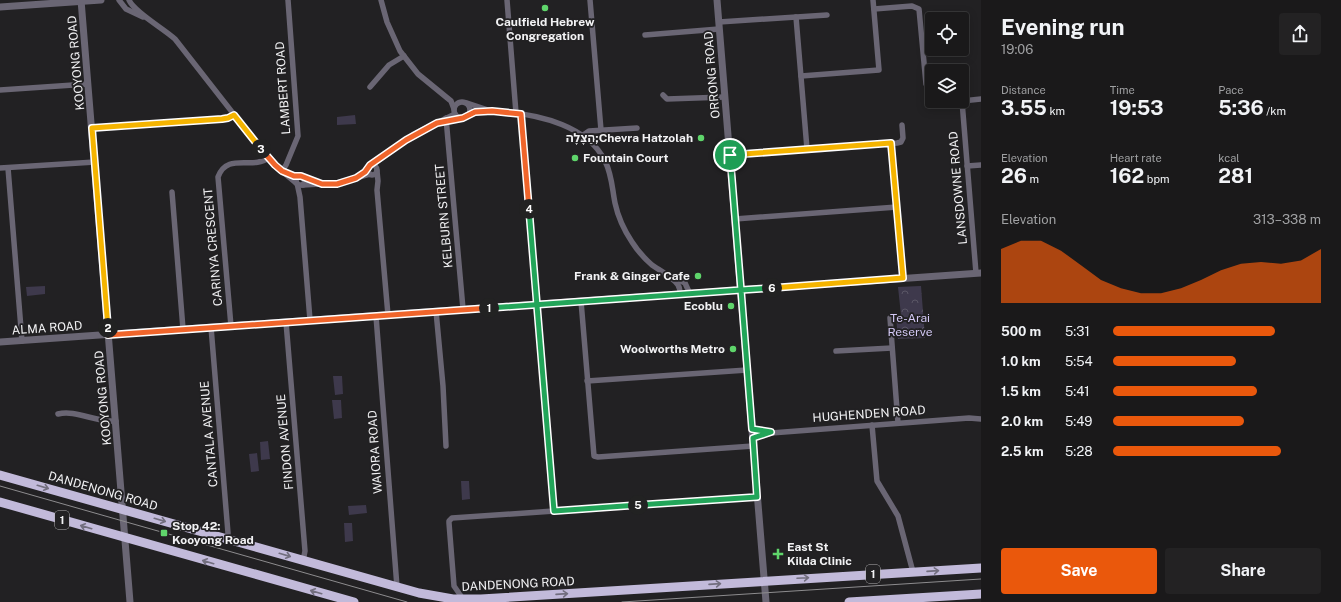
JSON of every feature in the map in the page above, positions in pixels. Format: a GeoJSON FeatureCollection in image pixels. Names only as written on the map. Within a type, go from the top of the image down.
{"type":"FeatureCollection","features":[{"type":"Feature","properties":{"kind":"highway","name":"DANDENONG ROAD"},"geometry":{"type":"LineString","coordinates":[[0,474],[122,510],[397,587],[448,598],[463,599],[981,568]]}},
{"type":"Feature","properties":{"kind":"highway","name":"1"},"geometry":{"type":"LineString","coordinates":[[0,502],[354,602]]}},
{"type":"Feature","properties":{"kind":"highway","name":"1"},"geometry":{"type":"LineString","coordinates":[[849,602],[951,599],[981,594]]}},
{"type":"Feature","properties":{"kind":"street"},"geometry":{"type":"LineString","coordinates":[[0,7],[101,0]]}},
{"type":"Feature","properties":{"kind":"street"},"geometry":{"type":"LineString","coordinates":[[119,0],[129,11],[152,21]]}},
{"type":"Feature","properties":{"kind":"street"},"geometry":{"type":"LineString","coordinates":[[129,0],[136,10],[168,33],[180,45],[268,158],[299,184],[337,184],[370,174],[376,174],[388,153]]}},
{"type":"Feature","properties":{"kind":"street","name":"LAMBERT ROAD"},"geometry":{"type":"LineString","coordinates":[[282,171],[298,136],[288,0]]}},
{"type":"Feature","properties":{"kind":"street"},"geometry":{"type":"LineString","coordinates":[[382,0],[391,32],[404,56],[418,74],[453,104],[454,111],[461,118]]}},
{"type":"Feature","properties":{"kind":"street"},"geometry":{"type":"LineString","coordinates":[[384,8],[385,0]]}},
{"type":"Feature","properties":{"kind":"street"},"geometry":{"type":"LineString","coordinates":[[507,0],[537,304],[554,511]]}},
{"type":"Feature","properties":{"kind":"street"},"geometry":{"type":"LineString","coordinates":[[590,0],[601,130]]}},
{"type":"Feature","properties":{"kind":"street","name":"ORRONG ROAD"},"geometry":{"type":"LineString","coordinates":[[717,0],[766,602]]}},
{"type":"Feature","properties":{"kind":"street"},"geometry":{"type":"LineString","coordinates":[[801,76],[879,70],[873,0]]}},
{"type":"Feature","properties":{"kind":"street","name":"KOOYONG ROAD"},"geometry":{"type":"LineString","coordinates":[[82,1],[130,602]]}},
{"type":"Feature","properties":{"kind":"street"},"geometry":{"type":"LineString","coordinates":[[874,8],[912,6],[918,9],[925,75]]}},
{"type":"Feature","properties":{"kind":"street"},"geometry":{"type":"LineString","coordinates":[[645,35],[796,17],[827,15]]}},
{"type":"Feature","properties":{"kind":"street"},"geometry":{"type":"LineString","coordinates":[[796,17],[807,149]]}},
{"type":"Feature","properties":{"kind":"street"},"geometry":{"type":"LineString","coordinates":[[370,87],[389,66],[404,56]]}},
{"type":"Feature","properties":{"kind":"street"},"geometry":{"type":"LineString","coordinates":[[0,90],[88,84]]}},
{"type":"Feature","properties":{"kind":"street"},"geometry":{"type":"LineString","coordinates":[[663,95],[667,99],[725,97]]}},
{"type":"Feature","properties":{"kind":"street"},"geometry":{"type":"LineString","coordinates":[[445,96],[492,111],[519,114],[556,123],[582,136],[595,148],[604,160],[611,178],[617,210],[627,234],[641,254],[652,265],[678,284],[680,294]]}},
{"type":"Feature","properties":{"kind":"street"},"geometry":{"type":"LineString","coordinates":[[969,100],[981,99]]}},
{"type":"Feature","properties":{"kind":"street"},"geometry":{"type":"LineString","coordinates":[[446,120],[454,111],[456,104],[464,103],[470,107],[469,115]]}},
{"type":"Feature","properties":{"kind":"street","name":"LANSDOWNE ROAD"},"geometry":{"type":"LineString","coordinates":[[963,108],[967,166],[979,273]]}},
{"type":"Feature","properties":{"kind":"street"},"geometry":{"type":"LineString","coordinates":[[356,178],[414,134],[446,120],[465,118],[475,112],[492,111]]}},
{"type":"Feature","properties":{"kind":"street"},"geometry":{"type":"LineString","coordinates":[[92,128],[222,119],[234,115]]}},
{"type":"Feature","properties":{"kind":"street","name":"KELBURN STREET"},"geometry":{"type":"LineString","coordinates":[[446,120],[463,309]]}},
{"type":"Feature","properties":{"kind":"street"},"geometry":{"type":"LineString","coordinates":[[730,155],[900,142],[902,140],[902,125]]}},
{"type":"Feature","properties":{"kind":"street"},"geometry":{"type":"LineString","coordinates":[[582,136],[587,132],[637,128]]}},
{"type":"Feature","properties":{"kind":"street"},"geometry":{"type":"LineString","coordinates":[[891,143],[903,278]]}},
{"type":"Feature","properties":{"kind":"street","name":"CARINYA CRESCENT"},"geometry":{"type":"LineString","coordinates":[[231,326],[218,177],[222,169],[228,164],[262,162],[268,158]]}},
{"type":"Feature","properties":{"kind":"street"},"geometry":{"type":"LineString","coordinates":[[0,168],[95,162]]}},
{"type":"Feature","properties":{"kind":"street"},"geometry":{"type":"LineString","coordinates":[[967,166],[981,165]]}},
{"type":"Feature","properties":{"kind":"street"},"geometry":{"type":"LineString","coordinates":[[370,166],[375,166],[377,170],[377,190],[388,315]]}},
{"type":"Feature","properties":{"kind":"street"},"geometry":{"type":"LineString","coordinates":[[370,166],[367,171],[370,174],[377,190]]}},
{"type":"Feature","properties":{"kind":"street"},"geometry":{"type":"LineString","coordinates":[[8,168],[22,341]]}},
{"type":"Feature","properties":{"kind":"street"},"geometry":{"type":"LineString","coordinates":[[282,171],[322,184]]}},
{"type":"Feature","properties":{"kind":"street"},"geometry":{"type":"LineString","coordinates":[[301,177],[296,180],[299,184],[310,320]]}},
{"type":"Feature","properties":{"kind":"street"},"geometry":{"type":"LineString","coordinates":[[299,184],[305,182],[301,177]]}},
{"type":"Feature","properties":{"kind":"street"},"geometry":{"type":"LineString","coordinates":[[172,192],[183,329]]}},
{"type":"Feature","properties":{"kind":"street"},"geometry":{"type":"LineString","coordinates":[[735,219],[897,207]]}},
{"type":"Feature","properties":{"kind":"street"},"geometry":{"type":"LineString","coordinates":[[664,273],[685,283],[690,294]]}},
{"type":"Feature","properties":{"kind":"street","name":"ALMA ROAD"},"geometry":{"type":"LineString","coordinates":[[0,342],[979,273]]}},
{"type":"Feature","properties":{"kind":"street"},"geometry":{"type":"LineString","coordinates":[[581,301],[594,456],[606,457],[753,446]]}},
{"type":"Feature","properties":{"kind":"street"},"geometry":{"type":"LineString","coordinates":[[436,311],[443,386],[446,446]]}},
{"type":"Feature","properties":{"kind":"street","name":"WAIORA ROAD"},"geometry":{"type":"LineString","coordinates":[[376,316],[397,587]]}},
{"type":"Feature","properties":{"kind":"street"},"geometry":{"type":"LineString","coordinates":[[890,318],[898,423]]}},
{"type":"Feature","properties":{"kind":"street","name":"FINDON AVENUE"},"geometry":{"type":"LineString","coordinates":[[286,322],[305,551],[304,561]]}},
{"type":"Feature","properties":{"kind":"street","name":"CANTALA AVENUE"},"geometry":{"type":"LineString","coordinates":[[211,327],[228,529],[227,539]]}},
{"type":"Feature","properties":{"kind":"street"},"geometry":{"type":"LineString","coordinates":[[836,351],[892,348]]}},
{"type":"Feature","properties":{"kind":"street"},"geometry":{"type":"LineString","coordinates":[[587,381],[747,370]]}},
{"type":"Feature","properties":{"kind":"street"},"geometry":{"type":"LineString","coordinates":[[58,414],[68,413],[107,421],[116,421]]}},
{"type":"Feature","properties":{"kind":"street","name":"HUGHENDEN ROAD"},"geometry":{"type":"LineString","coordinates":[[752,429],[771,432],[981,416]]}},
{"type":"Feature","properties":{"kind":"street","name":"HUGHENDEN ROAD"},"geometry":{"type":"LineString","coordinates":[[969,418],[981,419]]}},
{"type":"Feature","properties":{"kind":"street"},"geometry":{"type":"LineString","coordinates":[[872,425],[877,481],[898,516],[913,572]]}},
{"type":"Feature","properties":{"kind":"street","name":"HUGHENDEN ROAD"},"geometry":{"type":"LineString","coordinates":[[753,438],[771,432]]}},
{"type":"Feature","properties":{"kind":"street"},"geometry":{"type":"LineString","coordinates":[[463,599],[454,586],[449,524],[450,519],[458,517],[757,497]]}},
{"type":"Feature","properties":{"kind":"street"},"geometry":{"type":"LineString","coordinates":[[448,598],[454,586]]}},
{"type":"Feature","properties":{"kind":"green space"},"geometry":{"type":"Polygon","coordinates":[[[355,115],[356,124],[337,125],[337,117],[355,115]]]}},
{"type":"Feature","properties":{"kind":"green space"},"geometry":{"type":"Polygon","coordinates":[[[45,286],[45,294],[27,296],[26,287],[45,286]]]}},
{"type":"Feature","properties":{"kind":"green space","name":"Te-Arai Reserve"},"geometry":{"type":"Polygon","coordinates":[[[921,286],[925,338],[898,339],[896,316],[901,315],[898,287],[921,286]]]}},
{"type":"Feature","properties":{"kind":"green space"},"geometry":{"type":"Polygon","coordinates":[[[333,376],[342,376],[343,394],[335,395],[333,376]]]}},
{"type":"Feature","properties":{"kind":"green space"},"geometry":{"type":"Polygon","coordinates":[[[332,400],[341,400],[342,418],[334,419],[332,400]]]}},
{"type":"Feature","properties":{"kind":"green space"},"geometry":{"type":"Polygon","coordinates":[[[268,441],[270,459],[261,460],[260,442],[268,441]]]}},
{"type":"Feature","properties":{"kind":"green space"},"geometry":{"type":"Polygon","coordinates":[[[257,453],[259,471],[251,472],[249,454],[257,453]]]}},
{"type":"Feature","properties":{"kind":"green space"},"geometry":{"type":"Polygon","coordinates":[[[461,481],[469,481],[470,499],[462,500],[461,481]]]}},
{"type":"Feature","properties":{"kind":"green space"},"geometry":{"type":"Polygon","coordinates":[[[366,505],[367,513],[349,515],[348,506],[366,505]]]}},
{"type":"Feature","properties":{"kind":"green space"},"geometry":{"type":"Polygon","coordinates":[[[344,523],[352,523],[353,541],[345,542],[344,523]]]}},
{"type":"Feature","properties":{"kind":"tram line"},"geometry":{"type":"LineString","coordinates":[[0,486],[407,602]]}},
{"type":"Feature","properties":{"kind":"tram line"},"geometry":{"type":"LineString","coordinates":[[622,602],[981,579]]}},
{"type":"Feature","properties":{"kind":"place","name":"Caulfield Hebrew Congregation"},"geometry":{"type":"Point","coordinates":[545,8]}},
{"type":"Feature","properties":{"kind":"place","name":"הַצָּלָה;Chevra Hatzolah"},"geometry":{"type":"Point","coordinates":[701,138]}},
{"type":"Feature","properties":{"kind":"place","name":"Fountain Court"},"geometry":{"type":"Point","coordinates":[575,158]}},
{"type":"Feature","properties":{"kind":"place","name":"Frank & Ginger Cafe"},"geometry":{"type":"Point","coordinates":[698,276]}},
{"type":"Feature","properties":{"kind":"place","name":"Ecoblu"},"geometry":{"type":"Point","coordinates":[731,306]}},
{"type":"Feature","properties":{"kind":"place","name":"Woolworths Metro"},"geometry":{"type":"Point","coordinates":[733,349]}},
{"type":"Feature","properties":{"kind":"place","name":"Stop 42: Kooyong Road"},"geometry":{"type":"Point","coordinates":[164,533]}},
{"type":"Feature","properties":{"kind":"place","name":"East St Kilda Clinic"},"geometry":{"type":"Point","coordinates":[778,554]}},
{"type":"Feature","properties":{"kind":"route"},"geometry":{"type":"LineString","coordinates":[[730,155],[741,290],[537,304],[183,329],[108,335],[92,128],[222,119],[234,115],[268,158],[282,171],[322,184],[337,184],[356,178],[365,172],[370,165],[414,134],[437,123],[463,118],[475,112],[492,111],[521,114],[536,297],[537,304],[538,309],[554,511],[757,497],[753,438],[771,432],[752,429],[741,290],[903,278],[891,143],[730,155]]}}]}
